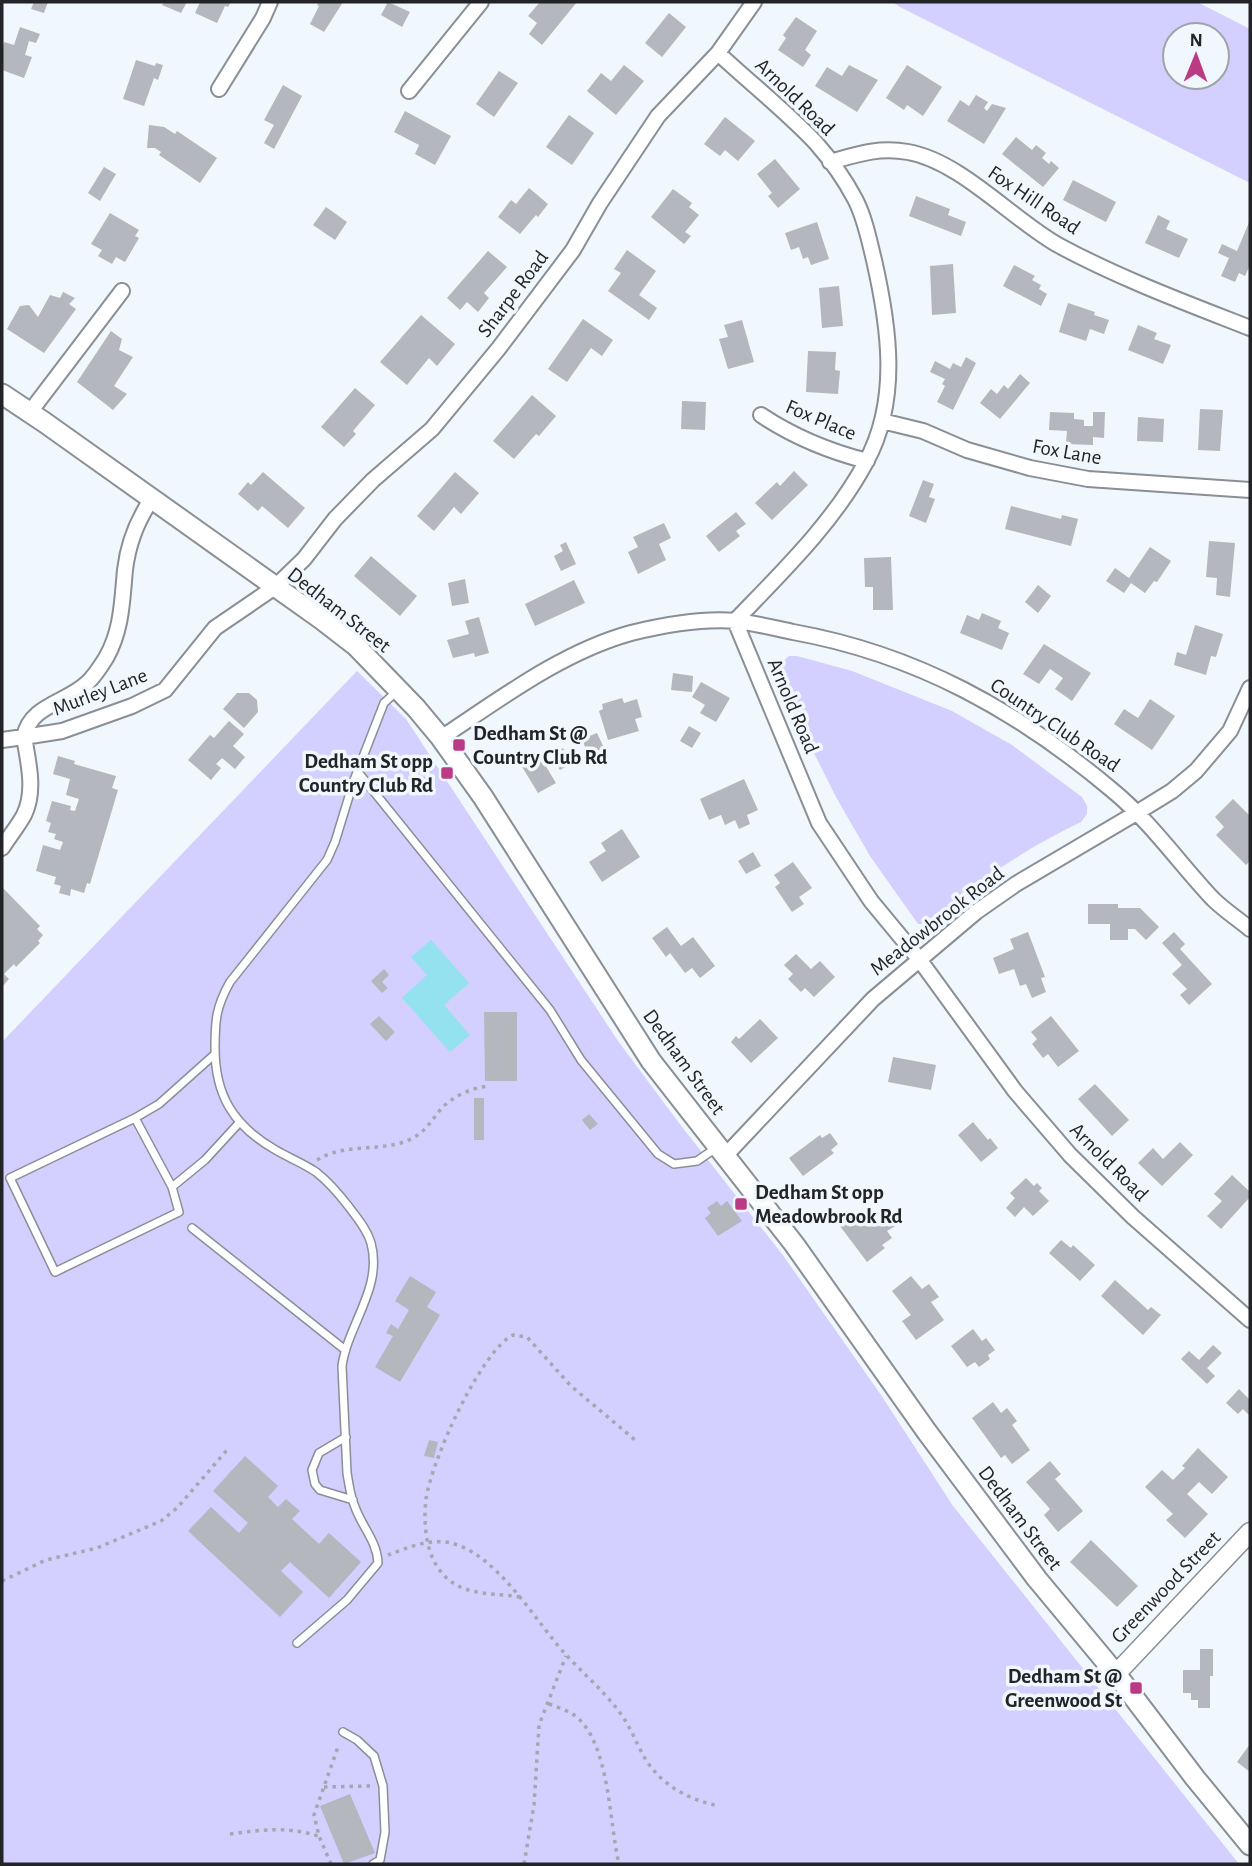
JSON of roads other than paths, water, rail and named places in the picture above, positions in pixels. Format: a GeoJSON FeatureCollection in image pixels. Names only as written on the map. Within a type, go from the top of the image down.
{"type":"FeatureCollection","features":[{"type":"Feature","properties":{"kind":"main road","name":"Dedham Street"},"geometry":{"type":"LineString","coordinates":[[2,394],[356,646],[441,738],[483,797],[651,1061],[794,1244],[927,1432],[1029,1569],[1116,1674],[1250,1845]]}},
{"type":"Feature","properties":{"kind":"street"},"geometry":{"type":"LineString","coordinates":[[219,89],[271,2]]}},
{"type":"Feature","properties":{"kind":"street"},"geometry":{"type":"LineString","coordinates":[[409,91],[481,2]]}},
{"type":"Feature","properties":{"kind":"street","name":"Sharpe Road"},"geometry":{"type":"LineString","coordinates":[[275,587],[304,559],[335,519],[373,480],[432,429],[474,379],[573,250],[658,116],[688,88],[718,53],[754,2]]}},
{"type":"Feature","properties":{"kind":"street","name":"Arnold Road"},"geometry":{"type":"LineString","coordinates":[[718,53],[816,143],[856,200],[869,237],[888,338],[888,380],[882,421],[867,461],[838,505],[801,552],[735,621],[819,823],[871,901],[919,959],[1015,1091],[1070,1155],[1133,1217],[1250,1320]]}},
{"type":"Feature","properties":{"kind":"street","name":"Fox Hill Road"},"geometry":{"type":"LineString","coordinates":[[830,162],[874,149],[910,152],[936,162],[970,182],[1058,245],[1189,304],[1250,328]]}},
{"type":"Feature","properties":{"kind":"street"},"geometry":{"type":"LineString","coordinates":[[30,412],[122,290]]}},
{"type":"Feature","properties":{"kind":"street","name":"Fox Place"},"geometry":{"type":"LineString","coordinates":[[761,415],[783,430],[829,451],[867,461]]}},
{"type":"Feature","properties":{"kind":"street","name":"Fox Lane"},"geometry":{"type":"LineString","coordinates":[[882,421],[923,431],[967,450],[1030,468],[1088,479],[1250,490]]}},
{"type":"Feature","properties":{"kind":"street","name":"Murley Lane"},"geometry":{"type":"LineString","coordinates":[[24,737],[26,726],[38,712],[86,684],[106,659],[118,633],[123,606],[125,567],[136,524],[151,500]]}},
{"type":"Feature","properties":{"kind":"street","name":"Murley Lane"},"geometry":{"type":"LineString","coordinates":[[2,740],[62,731],[132,706],[164,690],[215,628],[275,587]]}},
{"type":"Feature","properties":{"kind":"street","name":"Country Club Road"},"geometry":{"type":"LineString","coordinates":[[441,738],[499,699],[572,656],[641,631],[676,624],[735,621],[838,640],[913,664],[998,707],[1059,748],[1139,813],[1215,901],[1250,929]]}},
{"type":"Feature","properties":{"kind":"street","name":"Meadowbrook Road"},"geometry":{"type":"LineString","coordinates":[[721,1151],[873,999],[976,912],[1016,884],[1139,813],[1196,771],[1230,732],[1250,688]]}},
{"type":"Feature","properties":{"kind":"street"},"geometry":{"type":"LineString","coordinates":[[2,848],[25,813],[30,793],[30,773],[24,737]]}},
{"type":"Feature","properties":{"kind":"street","name":"Greenwood Street"},"geometry":{"type":"LineString","coordinates":[[1116,1674],[1250,1532]]}},
{"type":"Feature","properties":{"kind":"lane"},"geometry":{"type":"LineString","coordinates":[[297,1643],[347,1600],[378,1563],[375,1544],[353,1500],[347,1474],[342,1366],[344,1349],[369,1295],[373,1260],[371,1242],[362,1224],[331,1185],[239,1123],[225,1101],[216,1073],[215,1017],[220,999],[230,982],[327,860],[384,703],[399,690]]}},
{"type":"Feature","properties":{"kind":"lane"},"geometry":{"type":"LineString","coordinates":[[358,772],[550,1010],[581,1060],[658,1154],[674,1164],[697,1161],[721,1151]]}},
{"type":"Feature","properties":{"kind":"lane"},"geometry":{"type":"LineString","coordinates":[[135,1118],[172,1186],[179,1212],[55,1272],[10,1178],[159,1104],[215,1054]]}},
{"type":"Feature","properties":{"kind":"lane"},"geometry":{"type":"LineString","coordinates":[[172,1186],[205,1160],[239,1123]]}},
{"type":"Feature","properties":{"kind":"lane"},"geometry":{"type":"LineString","coordinates":[[192,1228],[344,1349]]}},
{"type":"Feature","properties":{"kind":"lane"},"geometry":{"type":"LineString","coordinates":[[346,1437],[319,1453],[312,1470],[315,1484],[320,1490],[353,1500]]}},
{"type":"Feature","properties":{"kind":"lane"},"geometry":{"type":"LineString","coordinates":[[343,1732],[357,1740],[374,1756],[383,1786],[385,1832],[380,1860],[373,1864]]}},
{"type":"Feature","properties":{"kind":"water"},"geometry":{"type":"Polygon","coordinates":[[[431,940],[469,983],[444,1005],[470,1035],[450,1052],[402,998],[427,975],[411,957],[431,940]]]}},
{"type":"Feature","properties":{"kind":"place","name":"Dedham St @ Country Club Rd"},"geometry":{"type":"Point","coordinates":[459,745]}},
{"type":"Feature","properties":{"kind":"place","name":"Dedham St opp Country Club Rd"},"geometry":{"type":"Point","coordinates":[447,773]}},
{"type":"Feature","properties":{"kind":"place","name":"Dedham St opp Meadowbrook Rd"},"geometry":{"type":"Point","coordinates":[741,1204]}},
{"type":"Feature","properties":{"kind":"place","name":"Dedham St @ Greenwood St"},"geometry":{"type":"Point","coordinates":[1136,1688]}}]}
